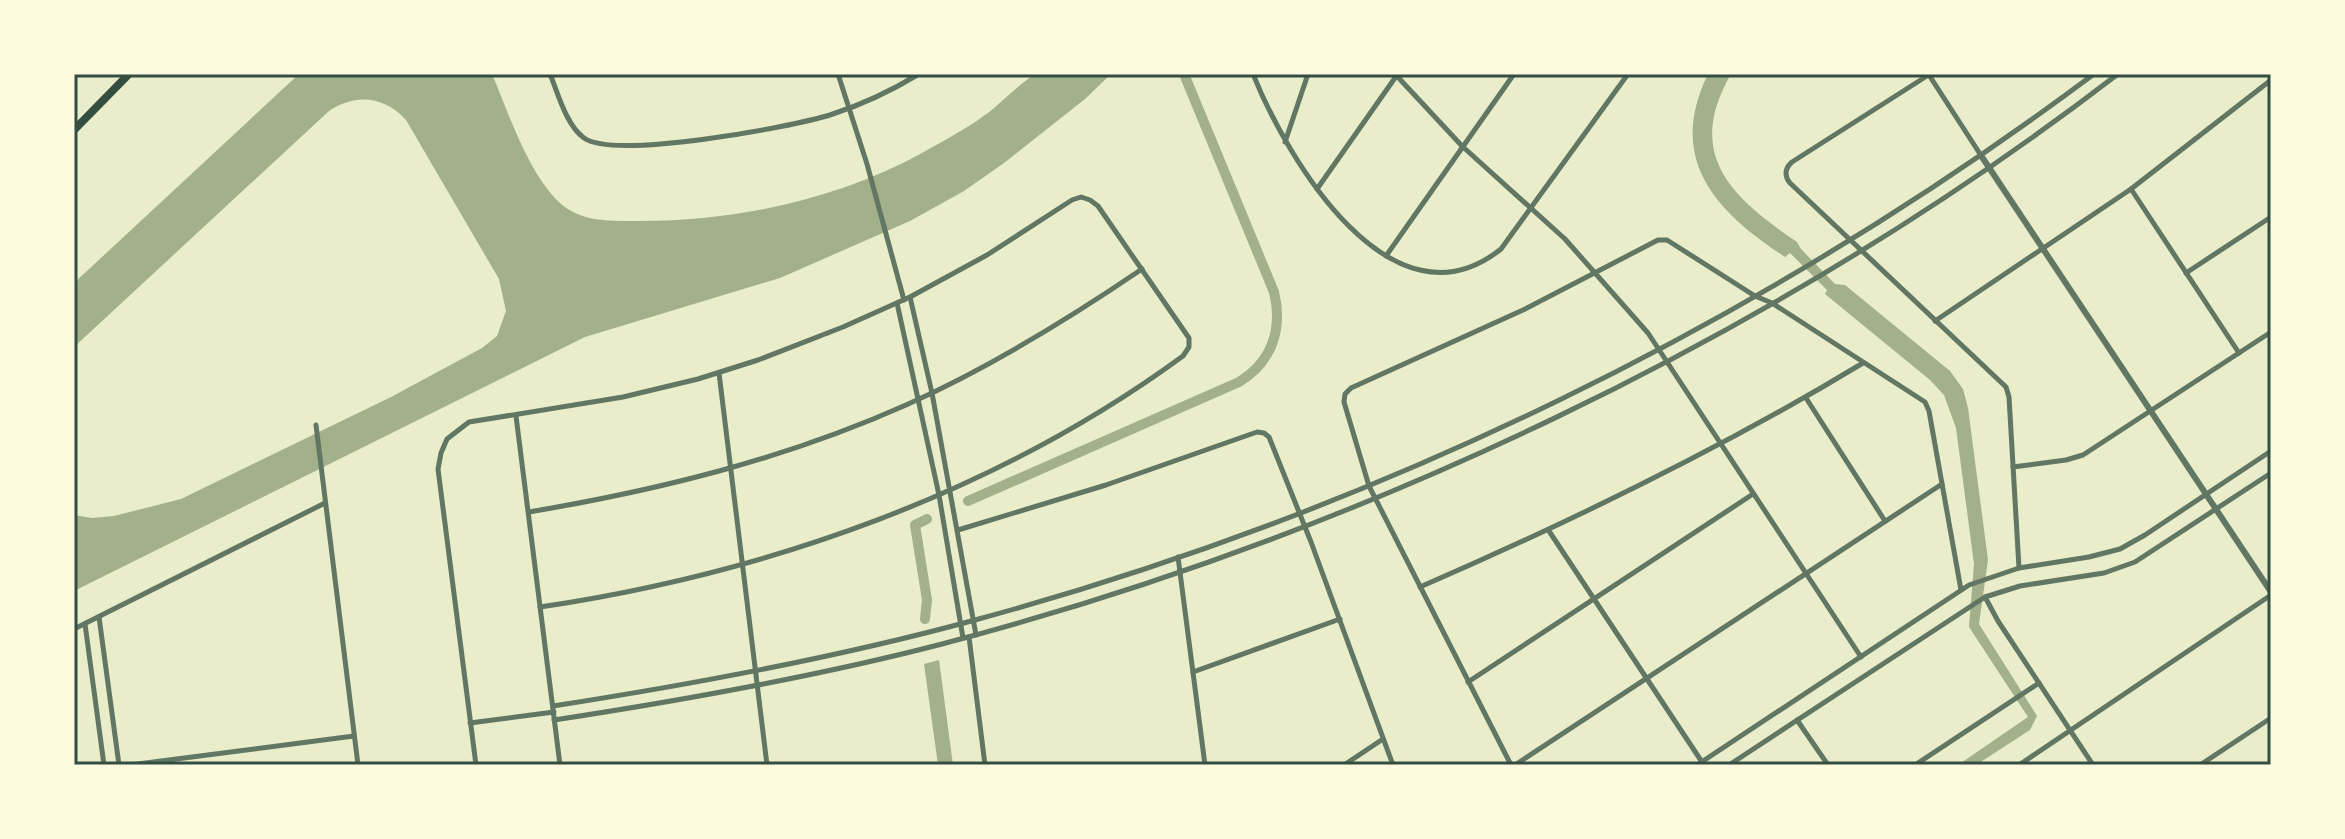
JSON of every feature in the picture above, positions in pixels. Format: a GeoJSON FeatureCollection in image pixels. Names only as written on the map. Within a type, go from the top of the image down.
{"type":"FeatureCollection","features":[{"type":"Feature","properties":{"kind":"highway"},"geometry":{"type":"LineString","coordinates":[[74,130],[129,74]]}},
{"type":"Feature","properties":{"kind":"street"},"geometry":{"type":"LineString","coordinates":[[550,74],[578,132],[587,140],[599,144],[651,144],[790,126],[850,108],[919,74]]}},
{"type":"Feature","properties":{"kind":"street"},"geometry":{"type":"LineString","coordinates":[[838,74],[932,393],[974,621],[969,636],[985,765]]}},
{"type":"Feature","properties":{"kind":"street"},"geometry":{"type":"LineString","coordinates":[[1253,74],[1284,143],[1317,189],[1346,221],[1386,256],[1410,269],[1449,273],[1472,268],[1501,249],[1628,74]]}},
{"type":"Feature","properties":{"kind":"street"},"geometry":{"type":"LineString","coordinates":[[1284,143],[1308,74]]}},
{"type":"Feature","properties":{"kind":"street"},"geometry":{"type":"LineString","coordinates":[[1386,256],[1514,74]]}},
{"type":"Feature","properties":{"kind":"street"},"geometry":{"type":"LineString","coordinates":[[470,723],[755,671],[867,648],[974,621],[1178,557],[1369,486],[1504,426],[1659,349],[1801,270],[1982,157],[2094,74]]}},
{"type":"Feature","properties":{"kind":"street"},"geometry":{"type":"LineString","coordinates":[[554,720],[757,685],[969,636],[1180,571],[1375,498],[1531,428],[1667,361],[1772,303],[1989,168],[2118,74]]}},
{"type":"Feature","properties":{"kind":"street"},"geometry":{"type":"LineString","coordinates":[[1317,189],[1396,75],[1462,146],[1531,207],[1596,272],[1659,349],[1861,657]]}},
{"type":"Feature","properties":{"kind":"street"},"geometry":{"type":"LineString","coordinates":[[2019,568],[2006,387],[1860,251],[1786,177],[1787,168],[1930,75],[2271,594],[2019,765]]}},
{"type":"Feature","properties":{"kind":"street"},"geometry":{"type":"LineString","coordinates":[[1935,321],[2131,189],[2271,80]]}},
{"type":"Feature","properties":{"kind":"street"},"geometry":{"type":"LineString","coordinates":[[2131,189],[2239,353]]}},
{"type":"Feature","properties":{"kind":"street"},"geometry":{"type":"LineString","coordinates":[[476,765],[439,462],[447,439],[465,423],[481,418],[594,404],[719,373],[812,340],[904,300],[999,248],[1081,197],[1098,206],[1187,333],[1190,342],[1187,352],[1075,424],[951,490],[848,531],[742,565],[639,590],[540,607]]}},
{"type":"Feature","properties":{"kind":"street"},"geometry":{"type":"LineString","coordinates":[[2186,273],[2271,217]]}},
{"type":"Feature","properties":{"kind":"street"},"geometry":{"type":"LineString","coordinates":[[1942,484],[1513,765],[1369,486],[1344,402],[1347,391],[1495,323],[1664,239],[1755,296],[1772,303],[1927,404],[1942,484],[1961,590]]}},
{"type":"Feature","properties":{"kind":"street"},"geometry":{"type":"LineString","coordinates":[[529,512],[606,499],[731,469],[817,440],[932,393],[1066,319],[1142,269]]}},
{"type":"Feature","properties":{"kind":"street"},"geometry":{"type":"LineString","coordinates":[[904,300],[960,624],[969,636]]}},
{"type":"Feature","properties":{"kind":"street"},"geometry":{"type":"LineString","coordinates":[[2013,467],[2078,457],[2271,332]]}},
{"type":"Feature","properties":{"kind":"street"},"geometry":{"type":"LineString","coordinates":[[1420,587],[1549,531],[1721,444],[1863,363]]}},
{"type":"Feature","properties":{"kind":"street"},"geometry":{"type":"LineString","coordinates":[[719,373],[767,765]]}},
{"type":"Feature","properties":{"kind":"street"},"geometry":{"type":"LineString","coordinates":[[1806,398],[1886,522]]}},
{"type":"Feature","properties":{"kind":"street"},"geometry":{"type":"LineString","coordinates":[[516,416],[560,765]]}},
{"type":"Feature","properties":{"kind":"street"},"geometry":{"type":"LineString","coordinates":[[316,425],[358,765]]}},
{"type":"Feature","properties":{"kind":"street"},"geometry":{"type":"LineString","coordinates":[[958,530],[1106,485],[1260,432],[1269,437],[1393,765]]}},
{"type":"Feature","properties":{"kind":"street"},"geometry":{"type":"LineString","coordinates":[[1549,531],[1647,678],[1699,763],[1969,585],[1988,576],[2019,568],[2120,549],[2271,451]]}},
{"type":"Feature","properties":{"kind":"street"},"geometry":{"type":"LineString","coordinates":[[1729,765],[1985,597],[2020,586],[2085,577],[2120,568],[2149,554],[2271,473]]}},
{"type":"Feature","properties":{"kind":"street"},"geometry":{"type":"LineString","coordinates":[[1468,682],[1753,494]]}},
{"type":"Feature","properties":{"kind":"street"},"geometry":{"type":"LineString","coordinates":[[74,629],[325,503]]}},
{"type":"Feature","properties":{"kind":"street"},"geometry":{"type":"LineString","coordinates":[[1178,557],[1205,765]]}},
{"type":"Feature","properties":{"kind":"street"},"geometry":{"type":"LineString","coordinates":[[1985,597],[2093,765]]}},
{"type":"Feature","properties":{"kind":"street"},"geometry":{"type":"LineString","coordinates":[[99,617],[119,765]]}},
{"type":"Feature","properties":{"kind":"street"},"geometry":{"type":"LineString","coordinates":[[1193,672],[1340,619]]}},
{"type":"Feature","properties":{"kind":"street"},"geometry":{"type":"LineString","coordinates":[[85,624],[104,765]]}},
{"type":"Feature","properties":{"kind":"street"},"geometry":{"type":"LineString","coordinates":[[1915,765],[2039,683]]}},
{"type":"Feature","properties":{"kind":"street"},"geometry":{"type":"LineString","coordinates":[[2200,765],[2271,718]]}},
{"type":"Feature","properties":{"kind":"street"},"geometry":{"type":"LineString","coordinates":[[1797,720],[1828,765]]}},
{"type":"Feature","properties":{"kind":"street"},"geometry":{"type":"LineString","coordinates":[[130,765],[354,736]]}},
{"type":"Feature","properties":{"kind":"street"},"geometry":{"type":"LineString","coordinates":[[1344,765],[1383,739]]}},
{"type":"Feature","properties":{"kind":"shaded area"},"geometry":{"type":"Polygon","coordinates":[[[299,74],[492,74],[529,160],[560,203],[577,214],[625,221],[709,217],[783,205],[819,195],[855,184],[922,153],[978,120],[1037,74],[1111,74],[1085,99],[1004,163],[964,191],[910,221],[780,278],[585,337],[74,591],[74,515],[92,518],[114,516],[181,499],[391,397],[482,348],[497,336],[506,311],[499,279],[406,120],[389,106],[359,100],[349,101],[329,111],[74,347],[74,283],[299,74]]]}},
{"type":"Feature","properties":{"kind":"shaded area"},"geometry":{"type":"Polygon","coordinates":[[[1708,74],[1731,74],[1718,103],[1712,128],[1714,151],[1722,172],[1735,191],[1753,209],[1797,242],[1835,284],[1845,285],[1950,371],[1963,389],[1988,560],[1979,624],[2037,716],[2030,730],[1976,765],[1958,765],[2028,717],[1969,627],[1974,564],[1956,428],[1944,395],[1825,294],[1827,290],[1790,253],[1785,257],[1760,240],[1719,202],[1705,181],[1696,158],[1693,133],[1696,105],[1708,74]]]}},
{"type":"Feature","properties":{"kind":"shaded area"},"geometry":{"type":"Polygon","coordinates":[[[939,660],[953,765],[938,765],[924,664],[939,660]]]}},
{"type":"Feature","properties":{"kind":"waterway"},"geometry":{"type":"LineString","coordinates":[[968,501],[1239,382],[1260,365],[1267,354],[1276,331],[1274,292],[1184,74]]}},
{"type":"Feature","properties":{"kind":"waterway"},"geometry":{"type":"LineString","coordinates":[[925,619],[927,600],[915,525],[927,519]]}}]}
